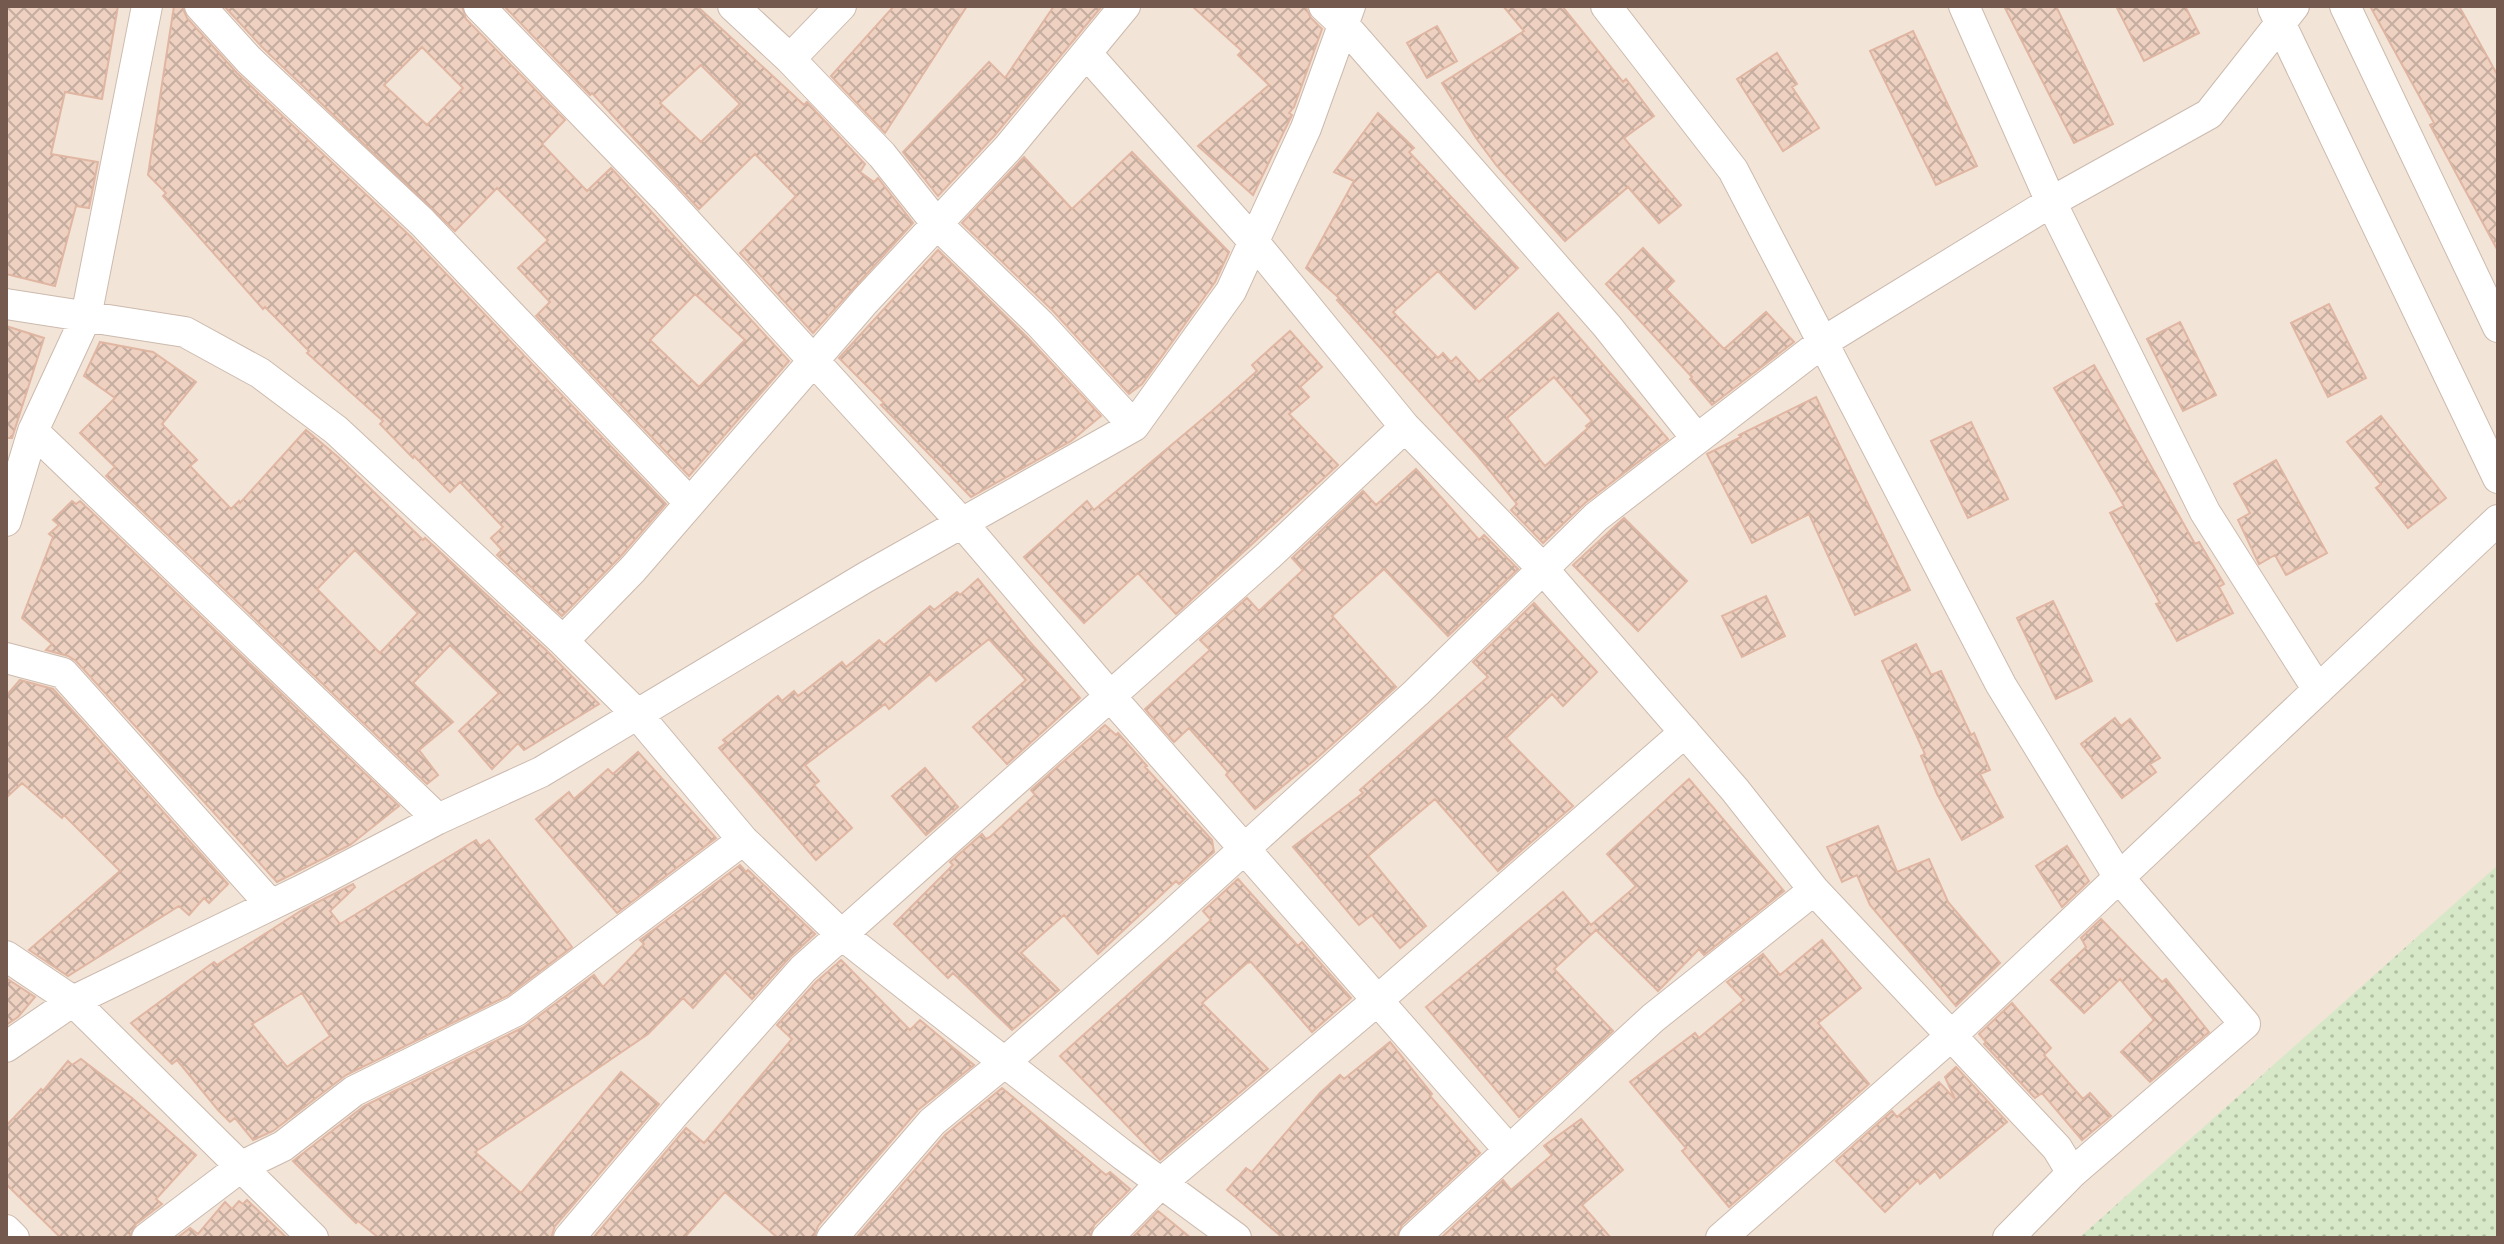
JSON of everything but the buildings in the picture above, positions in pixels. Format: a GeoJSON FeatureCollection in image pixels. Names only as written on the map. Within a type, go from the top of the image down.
{"type":"FeatureCollection","features":[{"type":"Feature","properties":{"kind":"street"},"geometry":{"type":"LineString","coordinates":[[6,521],[33,431],[86,317],[147,6]]}},
{"type":"Feature","properties":{"kind":"street"},"geometry":{"type":"LineString","coordinates":[[200,6],[249,60],[422,222],[690,503]]}},
{"type":"Feature","properties":{"kind":"street"},"geometry":{"type":"LineString","coordinates":[[479,6],[665,198],[962,523],[1509,1150]]}},
{"type":"Feature","properties":{"kind":"street"},"geometry":{"type":"LineString","coordinates":[[733,6],[790,59],[882,155],[937,224],[1040,324],[1134,426]]}},
{"type":"Feature","properties":{"kind":"street"},"geometry":{"type":"LineString","coordinates":[[790,59],[841,6]]}},
{"type":"Feature","properties":{"kind":"street"},"geometry":{"type":"LineString","coordinates":[[563,641],[633,569],[865,301],[1008,148],[1125,6]]}},
{"type":"Feature","properties":{"kind":"street"},"geometry":{"type":"LineString","coordinates":[[1606,6],[1733,170],[2001,685],[2120,879],[2245,1024],[2072,1173],[2008,1238]]}},
{"type":"Feature","properties":{"kind":"street"},"geometry":{"type":"LineString","coordinates":[[1964,6],[2051,202],[2205,512],[2318,690]]}},
{"type":"Feature","properties":{"kind":"street"},"geometry":{"type":"LineString","coordinates":[[2345,6],[2498,327]]}},
{"type":"Feature","properties":{"kind":"street"},"geometry":{"type":"LineString","coordinates":[[832,1238],[932,1122],[1005,1062],[1245,849],[1416,693],[1596,517],[1823,342],[2051,202],[2209,114],[2282,11],[2498,478]]}},
{"type":"Feature","properties":{"kind":"street"},"geometry":{"type":"LineString","coordinates":[[1339,12],[1607,326],[1697,439]]}},
{"type":"Feature","properties":{"kind":"street"},"geometry":{"type":"LineString","coordinates":[[6,1047],[73,1001],[271,905],[438,819],[541,772],[866,577],[1134,426],[1231,291],[1306,128],[1339,12]]}},
{"type":"Feature","properties":{"kind":"street"},"geometry":{"type":"LineString","coordinates":[[1087,54],[1254,242],[1405,427],[1543,569],[1685,732],[1814,890],[2057,1148],[2072,1173]]}},
{"type":"Feature","properties":{"kind":"street"},"geometry":{"type":"LineString","coordinates":[[6,304],[185,332],[260,373],[336,430],[637,714],[743,840],[842,935],[1236,1238]]}},
{"type":"Feature","properties":{"kind":"street"},"geometry":{"type":"LineString","coordinates":[[569,1238],[803,969],[1269,555],[1405,427]]}},
{"type":"Feature","properties":{"kind":"street"},"geometry":{"type":"LineString","coordinates":[[33,431],[438,819]]}},
{"type":"Feature","properties":{"kind":"street"},"geometry":{"type":"LineString","coordinates":[[1721,1238],[1951,1036],[2498,520]]}},
{"type":"Feature","properties":{"kind":"street"},"geometry":{"type":"LineString","coordinates":[[6,658],[63,673],[271,905]]}},
{"type":"Feature","properties":{"kind":"street"},"geometry":{"type":"LineString","coordinates":[[1107,1238],[1161,1183],[1379,999],[1685,732]]}},
{"type":"Feature","properties":{"kind":"street"},"geometry":{"type":"LineString","coordinates":[[147,1238],[242,1166],[283,1146],[354,1091],[516,1011],[743,840]]}},
{"type":"Feature","properties":{"kind":"street"},"geometry":{"type":"LineString","coordinates":[[1414,1238],[1653,1018],[1814,890]]}},
{"type":"Feature","properties":{"kind":"street"},"geometry":{"type":"LineString","coordinates":[[6,956],[73,1001],[313,1238]]}},
{"type":"Feature","properties":{"kind":"street"},"geometry":{"type":"LineString","coordinates":[[6,1230],[14,1238]]}},
{"type":"Feature","properties":{"kind":"shaded area"},"geometry":{"type":"Polygon","coordinates":[[[6,6],[2498,6],[2498,1238],[6,1238],[6,6]]]}},
{"type":"Feature","properties":{"kind":"green space"},"geometry":{"type":"Polygon","coordinates":[[[2498,865],[2498,1238],[2079,1238],[2498,865]]]}}]}
